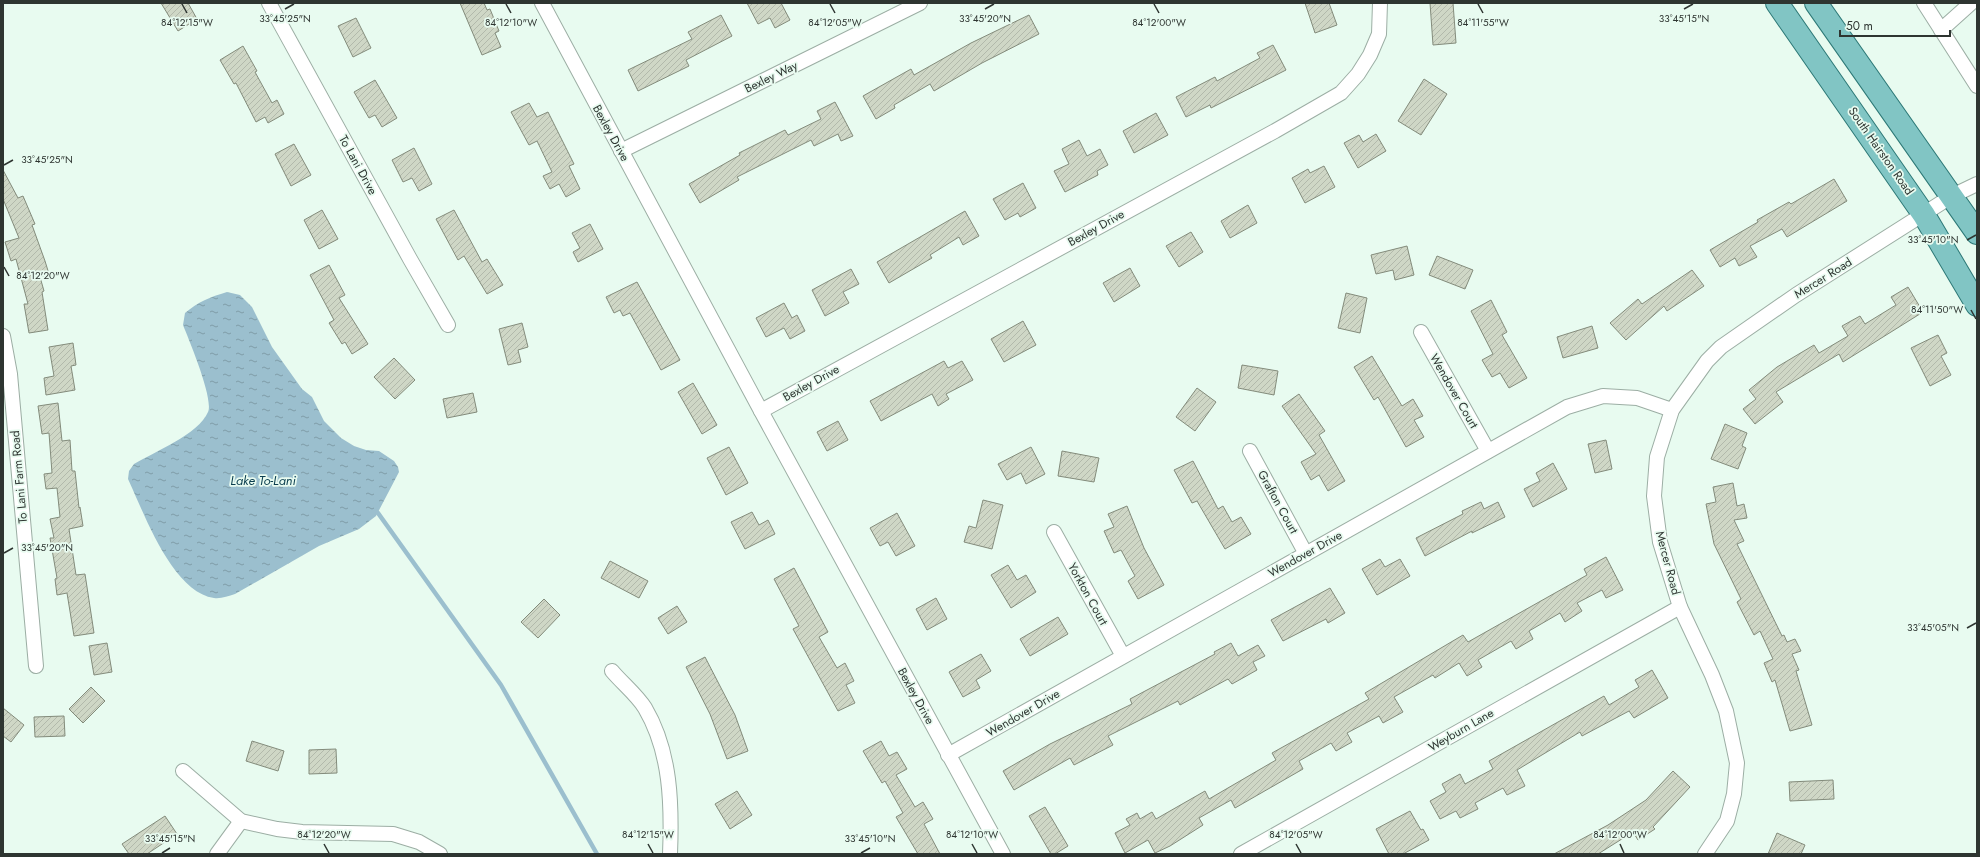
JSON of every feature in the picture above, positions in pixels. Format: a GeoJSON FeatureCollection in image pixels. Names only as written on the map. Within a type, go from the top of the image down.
{"type":"FeatureCollection","features":[{"type":"Feature","properties":{"kind":"main road","name":"South Hairston Road"},"geometry":{"type":"LineString","coordinates":[[1777,3],[1924,215],[1977,305]]}},
{"type":"Feature","properties":{"kind":"main road"},"geometry":{"type":"LineString","coordinates":[[1816,3],[1977,233]]}},
{"type":"Feature","properties":{"kind":"street","name":"To Lani Drive"},"geometry":{"type":"LineString","coordinates":[[269,3],[448,325]]}},
{"type":"Feature","properties":{"kind":"street","name":"Bexley Drive"},"geometry":{"type":"LineString","coordinates":[[542,3],[761,411],[1003,854]]}},
{"type":"Feature","properties":{"kind":"street","name":"Bexley Way"},"geometry":{"type":"LineString","coordinates":[[621,151],[920,3]]}},
{"type":"Feature","properties":{"kind":"street","name":"Bexley Drive"},"geometry":{"type":"LineString","coordinates":[[761,411],[1275,131],[1341,93],[1358,74],[1370,55],[1379,34],[1380,3]]}},
{"type":"Feature","properties":{"kind":"street"},"geometry":{"type":"LineString","coordinates":[[1924,3],[1977,86]]}},
{"type":"Feature","properties":{"kind":"street"},"geometry":{"type":"LineString","coordinates":[[1941,30],[1971,3]]}},
{"type":"Feature","properties":{"kind":"street","name":"Mercer Road"},"geometry":{"type":"LineString","coordinates":[[1706,854],[1727,821],[1734,794],[1737,763],[1726,711],[1680,607],[1660,542],[1654,496],[1657,457],[1672,410],[1707,361],[1721,347],[1796,295],[1952,196],[1977,184]]}},
{"type":"Feature","properties":{"kind":"street","name":"Wendover Court"},"geometry":{"type":"LineString","coordinates":[[1420,332],[1488,450]]}},
{"type":"Feature","properties":{"kind":"street","name":"To Lani Farm Road"},"geometry":{"type":"LineString","coordinates":[[3,336],[36,666]]}},
{"type":"Feature","properties":{"kind":"street","name":"Wendover Drive"},"geometry":{"type":"LineString","coordinates":[[948,755],[1488,450],[1567,407],[1603,396],[1637,398],[1672,410]]}},
{"type":"Feature","properties":{"kind":"street","name":"Grafton Court"},"geometry":{"type":"LineString","coordinates":[[1250,451],[1306,554]]}},
{"type":"Feature","properties":{"kind":"street","name":"Yorkton Court"},"geometry":{"type":"LineString","coordinates":[[1054,532],[1122,656]]}},
{"type":"Feature","properties":{"kind":"street","name":"Weyburn Lane"},"geometry":{"type":"LineString","coordinates":[[1241,854],[1680,607]]}},
{"type":"Feature","properties":{"kind":"street"},"geometry":{"type":"LineString","coordinates":[[612,671],[644,707],[658,737],[669,777],[671,826],[670,854]]}},
{"type":"Feature","properties":{"kind":"street"},"geometry":{"type":"LineString","coordinates":[[184,771],[241,821],[302,832],[393,834],[419,842],[440,854]]}},
{"type":"Feature","properties":{"kind":"street"},"geometry":{"type":"LineString","coordinates":[[217,854],[241,821]]}},
{"type":"Feature","properties":{"kind":"water","name":"Lake To-Lani"},"geometry":{"type":"Polygon","coordinates":[[[227,292],[240,295],[252,307],[272,347],[302,389],[312,397],[324,421],[341,438],[354,446],[366,450],[379,451],[394,461],[399,472],[376,516],[359,529],[319,546],[235,594],[214,598],[199,593],[185,582],[173,567],[151,530],[128,479],[129,471],[134,464],[186,435],[203,420],[208,412],[209,405],[204,383],[183,325],[185,313],[190,309],[204,300],[227,292]]]}},
{"type":"Feature","properties":{"kind":"building"},"geometry":{"type":"Polygon","coordinates":[[[161,3],[188,3],[197,19],[178,31],[161,3]]]}},
{"type":"Feature","properties":{"kind":"building"},"geometry":{"type":"Polygon","coordinates":[[[460,3],[484,3],[487,10],[490,9],[499,31],[495,33],[501,47],[482,55],[460,3]]]}},
{"type":"Feature","properties":{"kind":"building"},"geometry":{"type":"Polygon","coordinates":[[[747,3],[781,3],[790,20],[775,28],[770,18],[758,24],[747,3]]]}},
{"type":"Feature","properties":{"kind":"building"},"geometry":{"type":"Polygon","coordinates":[[[1305,3],[1329,3],[1337,25],[1315,33],[1305,3]]]}},
{"type":"Feature","properties":{"kind":"building"},"geometry":{"type":"Polygon","coordinates":[[[1430,3],[1453,3],[1456,43],[1433,45],[1430,3]]]}},
{"type":"Feature","properties":{"kind":"building"},"geometry":{"type":"Polygon","coordinates":[[[721,15],[732,36],[686,60],[689,66],[638,91],[628,70],[692,39],[688,32],[721,15]]]}},
{"type":"Feature","properties":{"kind":"building"},"geometry":{"type":"Polygon","coordinates":[[[1029,15],[1039,34],[982,63],[934,91],[930,84],[894,105],[895,108],[876,119],[863,96],[911,69],[914,75],[971,43],[1029,15]]]}},
{"type":"Feature","properties":{"kind":"building"},"geometry":{"type":"Polygon","coordinates":[[[356,18],[371,48],[353,57],[338,26],[356,18]]]}},
{"type":"Feature","properties":{"kind":"building"},"geometry":{"type":"Polygon","coordinates":[[[1273,45],[1286,70],[1211,108],[1210,105],[1186,117],[1176,97],[1215,77],[1217,81],[1260,58],[1257,53],[1273,45]]]}},
{"type":"Feature","properties":{"kind":"building"},"geometry":{"type":"Polygon","coordinates":[[[243,46],[272,103],[277,100],[284,114],[268,123],[265,117],[256,122],[236,83],[234,84],[220,60],[243,46]]]}},
{"type":"Feature","properties":{"kind":"building"},"geometry":{"type":"Polygon","coordinates":[[[1424,79],[1447,94],[1421,135],[1398,121],[1424,79]]]}},
{"type":"Feature","properties":{"kind":"building"},"geometry":{"type":"Polygon","coordinates":[[[375,80],[397,118],[382,127],[375,115],[369,118],[354,92],[375,80]]]}},
{"type":"Feature","properties":{"kind":"building"},"geometry":{"type":"Polygon","coordinates":[[[835,102],[853,136],[841,141],[838,134],[814,146],[811,140],[737,177],[739,180],[700,203],[689,184],[740,155],[739,153],[785,130],[788,135],[821,119],[817,111],[835,102]]]}},
{"type":"Feature","properties":{"kind":"building"},"geometry":{"type":"Polygon","coordinates":[[[529,103],[537,117],[548,112],[574,164],[569,166],[580,189],[566,197],[559,184],[550,189],[543,176],[552,172],[537,141],[529,145],[511,112],[529,103]]]}},
{"type":"Feature","properties":{"kind":"building"},"geometry":{"type":"Polygon","coordinates":[[[1156,113],[1168,135],[1134,153],[1123,131],[1156,113]]]}},
{"type":"Feature","properties":{"kind":"building"},"geometry":{"type":"Polygon","coordinates":[[[1376,134],[1386,151],[1358,168],[1344,143],[1359,135],[1363,142],[1376,134]]]}},
{"type":"Feature","properties":{"kind":"building"},"geometry":{"type":"Polygon","coordinates":[[[1079,140],[1087,156],[1100,149],[1108,165],[1097,171],[1098,175],[1065,192],[1054,171],[1069,164],[1062,149],[1079,140]]]}},
{"type":"Feature","properties":{"kind":"building"},"geometry":{"type":"Polygon","coordinates":[[[294,144],[311,175],[291,186],[275,154],[294,144]]]}},
{"type":"Feature","properties":{"kind":"building"},"geometry":{"type":"Polygon","coordinates":[[[414,148],[432,184],[419,191],[412,178],[403,182],[392,160],[414,148]]]}},
{"type":"Feature","properties":{"kind":"building"},"geometry":{"type":"Polygon","coordinates":[[[1324,166],[1335,187],[1305,203],[1292,178],[1308,169],[1310,173],[1324,166]]]}},
{"type":"Feature","properties":{"kind":"building"},"geometry":{"type":"Polygon","coordinates":[[[3,170],[18,198],[23,196],[35,224],[32,225],[49,274],[40,277],[44,291],[42,292],[48,330],[29,333],[24,304],[28,304],[16,259],[11,261],[5,242],[19,238],[3,199],[3,170]]]}},
{"type":"Feature","properties":{"kind":"building"},"geometry":{"type":"Polygon","coordinates":[[[1834,179],[1847,201],[1787,237],[1782,229],[1750,246],[1757,257],[1739,266],[1735,258],[1720,267],[1710,250],[1758,222],[1757,220],[1789,202],[1791,204],[1834,179]]]}},
{"type":"Feature","properties":{"kind":"building"},"geometry":{"type":"Polygon","coordinates":[[[1023,183],[1036,208],[1020,217],[1018,213],[1005,220],[993,199],[1023,183]]]}},
{"type":"Feature","properties":{"kind":"building"},"geometry":{"type":"Polygon","coordinates":[[[1248,205],[1257,223],[1230,238],[1221,221],[1248,205]]]}},
{"type":"Feature","properties":{"kind":"building"},"geometry":{"type":"Polygon","coordinates":[[[322,210],[338,239],[319,249],[304,220],[322,210]]]}},
{"type":"Feature","properties":{"kind":"building"},"geometry":{"type":"Polygon","coordinates":[[[454,210],[482,262],[487,259],[503,285],[487,294],[464,256],[458,260],[436,219],[454,210]]]}},
{"type":"Feature","properties":{"kind":"building"},"geometry":{"type":"Polygon","coordinates":[[[965,211],[979,236],[963,245],[959,237],[930,255],[932,258],[889,283],[877,262],[965,211]]]}},
{"type":"Feature","properties":{"kind":"building"},"geometry":{"type":"Polygon","coordinates":[[[590,224],[603,249],[578,262],[573,252],[580,248],[572,233],[590,224]]]}},
{"type":"Feature","properties":{"kind":"building"},"geometry":{"type":"Polygon","coordinates":[[[1191,232],[1203,252],[1179,267],[1166,246],[1191,232]]]}},
{"type":"Feature","properties":{"kind":"building"},"geometry":{"type":"Polygon","coordinates":[[[1407,246],[1414,275],[1395,280],[1393,270],[1376,274],[1371,255],[1407,246]]]}},
{"type":"Feature","properties":{"kind":"building"},"geometry":{"type":"Polygon","coordinates":[[[1437,256],[1473,270],[1465,289],[1429,275],[1437,256]]]}},
{"type":"Feature","properties":{"kind":"building"},"geometry":{"type":"Polygon","coordinates":[[[329,265],[345,295],[339,298],[368,344],[352,354],[345,342],[342,344],[329,323],[334,320],[310,275],[329,265]]]}},
{"type":"Feature","properties":{"kind":"building"},"geometry":{"type":"Polygon","coordinates":[[[1130,268],[1140,286],[1114,302],[1103,283],[1130,268]]]}},
{"type":"Feature","properties":{"kind":"building"},"geometry":{"type":"Polygon","coordinates":[[[851,269],[859,284],[843,292],[849,303],[825,316],[812,290],[851,269]]]}},
{"type":"Feature","properties":{"kind":"building"},"geometry":{"type":"Polygon","coordinates":[[[1692,270],[1704,286],[1667,311],[1664,306],[1626,340],[1610,323],[1638,299],[1642,304],[1692,270]]]}},
{"type":"Feature","properties":{"kind":"building"},"geometry":{"type":"Polygon","coordinates":[[[637,282],[680,360],[661,370],[630,313],[623,316],[620,310],[614,313],[606,297],[637,282]]]}},
{"type":"Feature","properties":{"kind":"building"},"geometry":{"type":"Polygon","coordinates":[[[1908,287],[1923,312],[1843,362],[1839,354],[1776,392],[1783,402],[1755,424],[1743,409],[1756,399],[1749,390],[1777,367],[1814,345],[1819,353],[1848,336],[1842,326],[1860,316],[1865,324],[1896,305],[1891,297],[1908,287]]]}},
{"type":"Feature","properties":{"kind":"building"},"geometry":{"type":"Polygon","coordinates":[[[1346,293],[1367,298],[1360,333],[1338,328],[1346,293]]]}},
{"type":"Feature","properties":{"kind":"building"},"geometry":{"type":"Polygon","coordinates":[[[1491,300],[1507,332],[1502,335],[1527,378],[1509,388],[1500,373],[1492,377],[1482,360],[1493,354],[1471,311],[1491,300]]]}},
{"type":"Feature","properties":{"kind":"building"},"geometry":{"type":"Polygon","coordinates":[[[784,303],[792,318],[797,315],[805,331],[790,339],[784,328],[766,337],[756,318],[784,303]]]}},
{"type":"Feature","properties":{"kind":"building"},"geometry":{"type":"Polygon","coordinates":[[[1023,321],[1036,345],[1004,362],[991,339],[1023,321]]]}},
{"type":"Feature","properties":{"kind":"building"},"geometry":{"type":"Polygon","coordinates":[[[522,323],[528,347],[518,350],[521,362],[508,365],[499,329],[522,323]]]}},
{"type":"Feature","properties":{"kind":"building"},"geometry":{"type":"Polygon","coordinates":[[[1592,326],[1598,348],[1563,358],[1557,337],[1592,326]]]}},
{"type":"Feature","properties":{"kind":"building"},"geometry":{"type":"Polygon","coordinates":[[[1938,335],[1947,353],[1941,356],[1951,375],[1930,386],[1911,348],[1938,335]]]}},
{"type":"Feature","properties":{"kind":"building"},"geometry":{"type":"Polygon","coordinates":[[[73,343],[76,365],[71,366],[75,390],[46,395],[44,378],[54,376],[49,347],[73,343]]]}},
{"type":"Feature","properties":{"kind":"building"},"geometry":{"type":"Polygon","coordinates":[[[1372,356],[1402,406],[1413,399],[1423,416],[1414,420],[1424,437],[1406,447],[1378,397],[1374,400],[1354,367],[1372,356]]]}},
{"type":"Feature","properties":{"kind":"building"},"geometry":{"type":"Polygon","coordinates":[[[394,358],[415,380],[395,399],[374,377],[394,358]]]}},
{"type":"Feature","properties":{"kind":"building"},"geometry":{"type":"Polygon","coordinates":[[[944,361],[948,368],[962,361],[973,380],[946,394],[949,399],[938,406],[932,394],[881,421],[870,401],[944,361]]]}},
{"type":"Feature","properties":{"kind":"building"},"geometry":{"type":"Polygon","coordinates":[[[1242,365],[1278,371],[1274,395],[1238,388],[1242,365]]]}},
{"type":"Feature","properties":{"kind":"building"},"geometry":{"type":"Polygon","coordinates":[[[693,383],[717,425],[702,434],[678,392],[693,383]]]}},
{"type":"Feature","properties":{"kind":"building"},"geometry":{"type":"Polygon","coordinates":[[[1197,388],[1216,402],[1195,431],[1176,417],[1197,388]]]}},
{"type":"Feature","properties":{"kind":"building"},"geometry":{"type":"Polygon","coordinates":[[[473,393],[477,412],[447,418],[443,399],[473,393]]]}},
{"type":"Feature","properties":{"kind":"building"},"geometry":{"type":"Polygon","coordinates":[[[1299,394],[1325,431],[1319,435],[1345,481],[1328,491],[1319,475],[1311,480],[1301,462],[1316,454],[1282,406],[1299,394]]]}},
{"type":"Feature","properties":{"kind":"building"},"geometry":{"type":"Polygon","coordinates":[[[58,403],[62,441],[70,440],[72,471],[75,471],[79,508],[80,507],[83,526],[69,529],[76,575],[85,574],[94,633],[74,636],[67,593],[57,595],[55,579],[57,578],[50,538],[54,538],[50,519],[60,517],[57,488],[46,489],[44,474],[52,473],[49,433],[42,434],[38,406],[58,403]]]}},
{"type":"Feature","properties":{"kind":"building"},"geometry":{"type":"Polygon","coordinates":[[[838,421],[848,440],[827,451],[817,432],[838,421]]]}},
{"type":"Feature","properties":{"kind":"building"},"geometry":{"type":"Polygon","coordinates":[[[1725,424],[1747,433],[1742,446],[1746,448],[1738,469],[1711,459],[1725,424]]]}},
{"type":"Feature","properties":{"kind":"building"},"geometry":{"type":"Polygon","coordinates":[[[1606,440],[1612,469],[1595,473],[1588,444],[1606,440]]]}},
{"type":"Feature","properties":{"kind":"building"},"geometry":{"type":"Polygon","coordinates":[[[729,447],[748,483],[726,495],[707,458],[729,447]]]}},
{"type":"Feature","properties":{"kind":"building"},"geometry":{"type":"Polygon","coordinates":[[[1031,447],[1045,474],[1026,484],[1021,473],[1007,480],[998,464],[1031,447]]]}},
{"type":"Feature","properties":{"kind":"building"},"geometry":{"type":"Polygon","coordinates":[[[1062,451],[1099,458],[1094,482],[1058,476],[1062,451]]]}},
{"type":"Feature","properties":{"kind":"building"},"geometry":{"type":"Polygon","coordinates":[[[1193,461],[1218,509],[1223,506],[1232,522],[1241,517],[1251,534],[1225,549],[1197,501],[1192,503],[1174,470],[1193,461]]]}},
{"type":"Feature","properties":{"kind":"building"},"geometry":{"type":"Polygon","coordinates":[[[1553,463],[1567,489],[1533,507],[1524,489],[1540,481],[1536,473],[1553,463]]]}},
{"type":"Feature","properties":{"kind":"building"},"geometry":{"type":"Polygon","coordinates":[[[1733,483],[1737,506],[1744,504],[1747,518],[1734,520],[1744,541],[1737,544],[1782,636],[1784,635],[1787,642],[1795,639],[1801,651],[1792,654],[1799,670],[1796,671],[1812,725],[1790,731],[1775,680],[1772,682],[1764,663],[1773,659],[1760,631],[1754,635],[1737,602],[1741,599],[1714,544],[1706,504],[1716,502],[1713,487],[1733,483]]]}},
{"type":"Feature","properties":{"kind":"building"},"geometry":{"type":"Polygon","coordinates":[[[983,500],[1003,505],[992,549],[964,542],[969,526],[976,528],[983,500]]]}},
{"type":"Feature","properties":{"kind":"building"},"geometry":{"type":"Polygon","coordinates":[[[1481,502],[1484,509],[1498,502],[1505,517],[1472,533],[1472,531],[1425,556],[1416,538],[1463,514],[1462,511],[1481,502]]]}},
{"type":"Feature","properties":{"kind":"building"},"geometry":{"type":"Polygon","coordinates":[[[1127,506],[1144,548],[1164,585],[1138,599],[1128,581],[1135,576],[1121,550],[1114,553],[1104,531],[1114,527],[1108,514],[1127,506]]]}},
{"type":"Feature","properties":{"kind":"building"},"geometry":{"type":"Polygon","coordinates":[[[752,512],[759,525],[768,520],[775,534],[745,549],[731,522],[752,512]]]}},
{"type":"Feature","properties":{"kind":"building"},"geometry":{"type":"Polygon","coordinates":[[[897,513],[915,546],[896,556],[888,542],[880,546],[870,528],[897,513]]]}},
{"type":"Feature","properties":{"kind":"building"},"geometry":{"type":"Polygon","coordinates":[[[1606,557],[1623,590],[1606,598],[1602,590],[1577,603],[1582,611],[1565,622],[1560,613],[1529,631],[1533,639],[1516,649],[1511,641],[1478,660],[1482,667],[1467,676],[1459,663],[1435,678],[1433,675],[1394,697],[1403,712],[1383,723],[1379,716],[1347,733],[1352,742],[1336,751],[1331,743],[1299,761],[1303,769],[1235,808],[1231,800],[1199,818],[1203,825],[1170,846],[1155,853],[1148,840],[1125,853],[1115,833],[1130,825],[1126,819],[1137,813],[1140,819],[1152,812],[1156,819],[1205,791],[1209,799],[1276,760],[1272,753],[1369,699],[1365,693],[1463,635],[1468,642],[1587,575],[1584,569],[1606,557]]]}},
{"type":"Feature","properties":{"kind":"building"},"geometry":{"type":"Polygon","coordinates":[[[1380,559],[1385,567],[1400,559],[1410,576],[1377,595],[1362,569],[1380,559]]]}},
{"type":"Feature","properties":{"kind":"building"},"geometry":{"type":"Polygon","coordinates":[[[610,561],[648,581],[639,598],[601,578],[610,561]]]}},
{"type":"Feature","properties":{"kind":"building"},"geometry":{"type":"Polygon","coordinates":[[[1008,565],[1017,580],[1026,575],[1036,592],[1011,608],[991,575],[1008,565]]]}},
{"type":"Feature","properties":{"kind":"building"},"geometry":{"type":"Polygon","coordinates":[[[794,568],[828,632],[819,637],[837,668],[845,663],[854,681],[846,685],[855,703],[838,711],[793,629],[799,626],[774,579],[794,568]]]}},
{"type":"Feature","properties":{"kind":"building"},"geometry":{"type":"Polygon","coordinates":[[[1330,588],[1345,613],[1328,623],[1326,619],[1283,641],[1271,620],[1330,588]]]}},
{"type":"Feature","properties":{"kind":"building"},"geometry":{"type":"Polygon","coordinates":[[[936,598],[947,619],[927,630],[916,609],[936,598]]]}},
{"type":"Feature","properties":{"kind":"building"},"geometry":{"type":"Polygon","coordinates":[[[544,599],[560,615],[538,638],[521,622],[544,599]]]}},
{"type":"Feature","properties":{"kind":"building"},"geometry":{"type":"Polygon","coordinates":[[[677,606],[687,622],[668,634],[658,618],[677,606]]]}},
{"type":"Feature","properties":{"kind":"building"},"geometry":{"type":"Polygon","coordinates":[[[1058,617],[1068,634],[1030,656],[1020,639],[1058,617]]]}},
{"type":"Feature","properties":{"kind":"building"},"geometry":{"type":"Polygon","coordinates":[[[107,643],[112,672],[94,675],[89,646],[107,643]]]}},
{"type":"Feature","properties":{"kind":"building"},"geometry":{"type":"Polygon","coordinates":[[[1231,643],[1238,656],[1258,645],[1265,656],[1253,662],[1257,670],[1232,684],[1228,679],[1180,705],[1178,701],[1108,736],[1113,745],[1074,765],[1070,758],[1014,790],[1003,771],[1050,744],[1132,704],[1130,699],[1215,654],[1214,652],[1231,643]]]}},
{"type":"Feature","properties":{"kind":"building"},"geometry":{"type":"Polygon","coordinates":[[[981,654],[991,671],[976,680],[980,688],[963,697],[949,672],[981,654]]]}},
{"type":"Feature","properties":{"kind":"building"},"geometry":{"type":"Polygon","coordinates":[[[705,657],[735,715],[748,751],[727,759],[710,714],[686,667],[705,657]]]}},
{"type":"Feature","properties":{"kind":"building"},"geometry":{"type":"Polygon","coordinates":[[[1652,670],[1668,698],[1634,718],[1629,711],[1582,736],[1580,732],[1517,770],[1525,786],[1507,795],[1503,788],[1475,803],[1478,809],[1460,818],[1456,811],[1440,819],[1430,801],[1446,792],[1442,784],[1460,774],[1465,784],[1493,769],[1489,761],[1604,696],[1609,705],[1639,687],[1635,680],[1652,670]]]}},
{"type":"Feature","properties":{"kind":"building"},"geometry":{"type":"Polygon","coordinates":[[[91,687],[105,701],[83,723],[69,709],[91,687]]]}},
{"type":"Feature","properties":{"kind":"building"},"geometry":{"type":"Polygon","coordinates":[[[3,708],[24,725],[11,742],[3,736],[3,708]]]}},
{"type":"Feature","properties":{"kind":"building"},"geometry":{"type":"Polygon","coordinates":[[[64,716],[65,736],[35,737],[34,717],[64,716]]]}},
{"type":"Feature","properties":{"kind":"building"},"geometry":{"type":"Polygon","coordinates":[[[252,741],[284,751],[278,771],[246,761],[252,741]]]}},
{"type":"Feature","properties":{"kind":"building"},"geometry":{"type":"Polygon","coordinates":[[[881,741],[889,756],[897,752],[907,769],[896,775],[915,807],[923,802],[933,819],[924,824],[940,854],[918,854],[896,817],[903,813],[885,781],[882,783],[863,751],[881,741]]]}},
{"type":"Feature","properties":{"kind":"building"},"geometry":{"type":"Polygon","coordinates":[[[336,749],[337,773],[309,774],[309,750],[336,749]]]}},
{"type":"Feature","properties":{"kind":"building"},"geometry":{"type":"Polygon","coordinates":[[[1673,771],[1690,787],[1653,827],[1655,829],[1638,840],[1633,832],[1598,854],[1554,854],[1608,825],[1646,800],[1673,771]]]}},
{"type":"Feature","properties":{"kind":"building"},"geometry":{"type":"Polygon","coordinates":[[[1833,780],[1834,799],[1790,801],[1789,782],[1833,780]]]}},
{"type":"Feature","properties":{"kind":"building"},"geometry":{"type":"Polygon","coordinates":[[[737,791],[752,815],[730,829],[715,804],[737,791]]]}},
{"type":"Feature","properties":{"kind":"building"},"geometry":{"type":"Polygon","coordinates":[[[1045,807],[1068,846],[1055,854],[1051,854],[1029,816],[1045,807]]]}},
{"type":"Feature","properties":{"kind":"building"},"geometry":{"type":"Polygon","coordinates":[[[1410,811],[1421,830],[1423,829],[1429,840],[1403,854],[1389,854],[1376,829],[1410,811]]]}},
{"type":"Feature","properties":{"kind":"building"},"geometry":{"type":"Polygon","coordinates":[[[165,816],[177,834],[147,854],[129,854],[122,844],[165,816]]]}},
{"type":"Feature","properties":{"kind":"building"},"geometry":{"type":"Polygon","coordinates":[[[1777,833],[1805,845],[1801,854],[1768,854],[1777,833]]]}},
{"type":"Feature","properties":{"kind":"waterway"},"geometry":{"type":"LineString","coordinates":[[378,513],[501,685],[597,854]]}}]}
